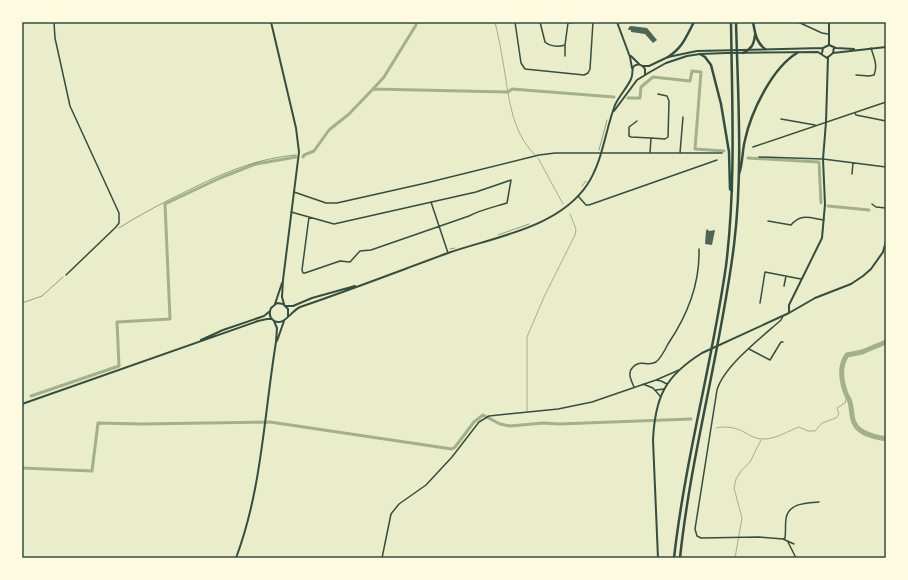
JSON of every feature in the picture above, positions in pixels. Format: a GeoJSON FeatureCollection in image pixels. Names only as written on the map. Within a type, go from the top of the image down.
{"type":"FeatureCollection","features":[{"type":"Feature","properties":{"kind":"highway"},"geometry":{"type":"LineString","coordinates":[[668,57],[678,51],[681,47],[694,22]]}},
{"type":"Feature","properties":{"kind":"highway"},"geometry":{"type":"LineString","coordinates":[[674,558],[683,494],[725,268],[732,191],[731,22]]}},
{"type":"Feature","properties":{"kind":"highway"},"geometry":{"type":"LineString","coordinates":[[680,558],[685,518],[731,269],[737,216],[738,176],[736,22]]}},
{"type":"Feature","properties":{"kind":"highway"},"geometry":{"type":"LineString","coordinates":[[753,22],[755,34],[759,44],[765,49]]}},
{"type":"Feature","properties":{"kind":"highway"},"geometry":{"type":"LineString","coordinates":[[742,51],[749,50],[754,43],[755,34]]}},
{"type":"Feature","properties":{"kind":"highway"},"geometry":{"type":"LineString","coordinates":[[738,176],[741,168],[746,133],[757,103],[785,62],[797,53]]}},
{"type":"Feature","properties":{"kind":"highway"},"geometry":{"type":"LineString","coordinates":[[700,54],[705,57],[711,65],[721,104],[729,152],[730,189],[732,191]]}},
{"type":"Feature","properties":{"kind":"main road"},"geometry":{"type":"LineString","coordinates":[[271,22],[296,128],[299,154],[283,280],[282,297],[288,309],[288,316]]}},
{"type":"Feature","properties":{"kind":"main road"},"geometry":{"type":"LineString","coordinates":[[276,342],[284,321],[296,309],[448,253],[540,222],[560,212],[578,196],[592,176],[616,104],[631,79],[632,63],[617,22]]}},
{"type":"Feature","properties":{"kind":"main road"},"geometry":{"type":"LineString","coordinates":[[829,22],[829,45]]}},
{"type":"Feature","properties":{"kind":"main road"},"geometry":{"type":"LineString","coordinates":[[749,50],[823,48],[829,45],[834,47],[861,49]]}},
{"type":"Feature","properties":{"kind":"main road"},"geometry":{"type":"LineString","coordinates":[[834,47],[834,53]]}},
{"type":"Feature","properties":{"kind":"main road"},"geometry":{"type":"LineString","coordinates":[[789,313],[789,305],[822,238],[825,204],[823,159],[828,58],[834,53],[886,47]]}},
{"type":"Feature","properties":{"kind":"main road"},"geometry":{"type":"LineString","coordinates":[[822,54],[823,48]]}},
{"type":"Feature","properties":{"kind":"main road"},"geometry":{"type":"LineString","coordinates":[[628,51],[635,61],[646,71],[645,74]]}},
{"type":"Feature","properties":{"kind":"main road"},"geometry":{"type":"LineString","coordinates":[[632,69],[635,66],[649,66],[668,57],[697,51],[726,52]]}},
{"type":"Feature","properties":{"kind":"main road"},"geometry":{"type":"LineString","coordinates":[[614,111],[617,109],[635,82],[645,74],[666,63],[687,56],[742,51],[797,53],[818,52],[828,58]]}},
{"type":"Feature","properties":{"kind":"main road"},"geometry":{"type":"LineString","coordinates":[[632,74],[636,78],[640,78]]}},
{"type":"Feature","properties":{"kind":"main road"},"geometry":{"type":"LineString","coordinates":[[658,558],[653,440],[654,419],[660,396],[666,384],[678,370],[702,353],[789,313],[815,298],[850,284],[863,276],[871,269],[883,252],[886,240]]}},
{"type":"Feature","properties":{"kind":"main road"},"geometry":{"type":"LineString","coordinates":[[193,344],[223,330],[264,316],[275,304],[283,280]]}},
{"type":"Feature","properties":{"kind":"main road"},"geometry":{"type":"LineString","coordinates":[[275,304],[278,303],[293,306],[312,298],[368,283]]}},
{"type":"Feature","properties":{"kind":"main road"},"geometry":{"type":"LineString","coordinates":[[236,558],[249,517],[266,421],[277,328],[271,317],[270,311]]}},
{"type":"Feature","properties":{"kind":"main road"},"geometry":{"type":"LineString","coordinates":[[22,404],[258,321],[267,319],[278,322],[284,321]]}},
{"type":"Feature","properties":{"kind":"street"},"geometry":{"type":"LineString","coordinates":[[54,22],[55,38],[70,106],[118,209],[119,223],[112,232],[66,275]]}},
{"type":"Feature","properties":{"kind":"street"},"geometry":{"type":"LineString","coordinates":[[515,22],[521,63],[525,69],[584,75],[588,73],[590,69],[593,22]]}},
{"type":"Feature","properties":{"kind":"street"},"geometry":{"type":"LineString","coordinates":[[540,22],[545,42],[549,45],[558,47],[565,45]]}},
{"type":"Feature","properties":{"kind":"street"},"geometry":{"type":"LineString","coordinates":[[565,56],[568,23],[575,22]]}},
{"type":"Feature","properties":{"kind":"street"},"geometry":{"type":"LineString","coordinates":[[798,22],[822,33],[828,34]]}},
{"type":"Feature","properties":{"kind":"street"},"geometry":{"type":"LineString","coordinates":[[856,75],[874,75],[876,63],[871,48]]}},
{"type":"Feature","properties":{"kind":"street"},"geometry":{"type":"LineString","coordinates":[[637,121],[629,127],[629,136],[665,139],[668,137],[669,101],[667,96],[658,94]]}},
{"type":"Feature","properties":{"kind":"street"},"geometry":{"type":"LineString","coordinates":[[753,147],[886,102]]}},
{"type":"Feature","properties":{"kind":"street"},"geometry":{"type":"LineString","coordinates":[[855,112],[856,115],[886,120]]}},
{"type":"Feature","properties":{"kind":"street"},"geometry":{"type":"LineString","coordinates":[[680,153],[683,117]]}},
{"type":"Feature","properties":{"kind":"street"},"geometry":{"type":"LineString","coordinates":[[780,119],[816,126]]}},
{"type":"Feature","properties":{"kind":"street"},"geometry":{"type":"LineString","coordinates":[[650,153],[651,138]]}},
{"type":"Feature","properties":{"kind":"street"},"geometry":{"type":"LineString","coordinates":[[294,192],[326,203],[337,203],[555,153],[722,153]]}},
{"type":"Feature","properties":{"kind":"street"},"geometry":{"type":"LineString","coordinates":[[759,157],[823,159],[886,167]]}},
{"type":"Feature","properties":{"kind":"street"},"geometry":{"type":"LineString","coordinates":[[578,196],[586,205],[589,205],[718,160]]}},
{"type":"Feature","properties":{"kind":"street"},"geometry":{"type":"LineString","coordinates":[[852,163],[852,174]]}},
{"type":"Feature","properties":{"kind":"street"},"geometry":{"type":"LineString","coordinates":[[291,212],[309,217],[334,224],[476,192],[512,180],[507,203],[478,211],[469,216],[371,250],[360,251],[350,262],[340,261],[303,273],[302,270],[309,217]]}},
{"type":"Feature","properties":{"kind":"street"},"geometry":{"type":"LineString","coordinates":[[431,202],[448,253]]}},
{"type":"Feature","properties":{"kind":"street"},"geometry":{"type":"LineString","coordinates":[[872,204],[876,207],[886,208]]}},
{"type":"Feature","properties":{"kind":"street"},"geometry":{"type":"LineString","coordinates":[[768,221],[791,225],[796,219],[802,217],[824,220]]}},
{"type":"Feature","properties":{"kind":"street"},"geometry":{"type":"LineString","coordinates":[[634,387],[630,376],[633,367],[639,363],[651,364],[658,360],[677,332],[686,314],[694,289],[698,269],[699,249]]}},
{"type":"Feature","properties":{"kind":"street"},"geometry":{"type":"LineString","coordinates":[[760,303],[765,272],[801,279]]}},
{"type":"Feature","properties":{"kind":"street"},"geometry":{"type":"LineString","coordinates":[[784,286],[786,276]]}},
{"type":"Feature","properties":{"kind":"street"},"geometry":{"type":"LineString","coordinates":[[782,316],[781,320],[732,366],[719,385],[694,528],[697,536],[700,538],[759,537],[783,539],[794,544]]}},
{"type":"Feature","properties":{"kind":"street"},"geometry":{"type":"LineString","coordinates":[[749,349],[770,360],[781,342],[783,342]]}},
{"type":"Feature","properties":{"kind":"street"},"geometry":{"type":"LineString","coordinates":[[382,558],[391,514],[399,504],[426,485],[452,457],[476,426],[485,418],[489,416],[558,409],[592,402],[656,380],[678,370]]}},
{"type":"Feature","properties":{"kind":"street"},"geometry":{"type":"LineString","coordinates":[[656,380],[666,384]]}},
{"type":"Feature","properties":{"kind":"street"},"geometry":{"type":"LineString","coordinates":[[643,384],[656,390],[660,396]]}},
{"type":"Feature","properties":{"kind":"street"},"geometry":{"type":"LineString","coordinates":[[656,390],[664,389]]}},
{"type":"Feature","properties":{"kind":"street"},"geometry":{"type":"LineString","coordinates":[[783,539],[785,538],[787,514],[795,506],[819,502]]}},
{"type":"Feature","properties":{"kind":"street"},"geometry":{"type":"LineString","coordinates":[[788,542],[796,558]]}},
{"type":"Feature","properties":{"kind":"path"},"geometry":{"type":"LineString","coordinates":[[600,152],[609,115]]}},
{"type":"Feature","properties":{"kind":"path"},"geometry":{"type":"LineString","coordinates":[[112,232],[164,202],[218,176],[265,160],[299,154]]}},
{"type":"Feature","properties":{"kind":"path"},"geometry":{"type":"LineString","coordinates":[[581,188],[586,181]]}},
{"type":"Feature","properties":{"kind":"path"},"geometry":{"type":"LineString","coordinates":[[498,235],[532,222]]}},
{"type":"Feature","properties":{"kind":"path"},"geometry":{"type":"LineString","coordinates":[[447,250],[455,248]]}},
{"type":"Feature","properties":{"kind":"path"},"geometry":{"type":"LineString","coordinates":[[22,303],[46,294],[66,275]]}},
{"type":"Feature","properties":{"kind":"building"},"geometry":{"type":"Polygon","coordinates":[[[631,26],[647,28],[657,40],[653,43],[645,34],[631,32],[631,30],[628,30],[631,26]]]}},
{"type":"Feature","properties":{"kind":"building"},"geometry":{"type":"Polygon","coordinates":[[[707,229],[709,231],[715,230],[712,245],[705,244],[707,229]]]}},
{"type":"Feature","properties":{"kind":"waterway"},"geometry":{"type":"LineString","coordinates":[[303,157],[304,155],[314,151],[329,130],[349,114],[384,77],[416,25],[416,22]]}},
{"type":"Feature","properties":{"kind":"waterway"},"geometry":{"type":"LineString","coordinates":[[495,22],[509,99],[515,123],[520,135],[535,155]]}},
{"type":"Feature","properties":{"kind":"waterway"},"geometry":{"type":"LineString","coordinates":[[628,98],[640,98],[641,87],[653,77],[690,81],[692,71],[701,72],[695,149],[724,151]]}},
{"type":"Feature","properties":{"kind":"waterway"},"geometry":{"type":"LineString","coordinates":[[373,89],[507,92]]}},
{"type":"Feature","properties":{"kind":"waterway"},"geometry":{"type":"LineString","coordinates":[[508,92],[512,89],[614,97]]}},
{"type":"Feature","properties":{"kind":"waterway"},"geometry":{"type":"LineString","coordinates":[[31,396],[119,366],[117,322],[170,319],[165,204],[220,178],[256,164],[296,157]]}},
{"type":"Feature","properties":{"kind":"waterway"},"geometry":{"type":"LineString","coordinates":[[538,158],[563,204]]}},
{"type":"Feature","properties":{"kind":"waterway"},"geometry":{"type":"LineString","coordinates":[[748,158],[819,162],[821,203]]}},
{"type":"Feature","properties":{"kind":"waterway"},"geometry":{"type":"LineString","coordinates":[[828,206],[869,210]]}},
{"type":"Feature","properties":{"kind":"waterway"},"geometry":{"type":"LineString","coordinates":[[527,411],[527,337],[544,297],[575,235],[576,229],[570,214]]}},
{"type":"Feature","properties":{"kind":"waterway"},"geometry":{"type":"LineString","coordinates":[[886,342],[862,352],[847,355],[844,359],[842,368],[845,392],[850,402],[852,417],[855,424],[866,434],[886,439]]}},
{"type":"Feature","properties":{"kind":"waterway"},"geometry":{"type":"LineString","coordinates":[[716,428],[734,428],[756,438],[764,439],[777,436],[799,427],[808,431],[815,431],[822,423],[836,418],[839,414],[837,408],[845,403],[847,395]]}},
{"type":"Feature","properties":{"kind":"waterway"},"geometry":{"type":"LineString","coordinates":[[22,468],[92,471],[98,423],[141,424],[270,422],[452,449],[474,422],[483,415],[500,424],[510,426],[543,423],[559,424],[691,419]]}},
{"type":"Feature","properties":{"kind":"waterway"},"geometry":{"type":"LineString","coordinates":[[735,558],[742,518],[734,488],[736,479],[741,471],[750,462],[761,440]]}}]}
